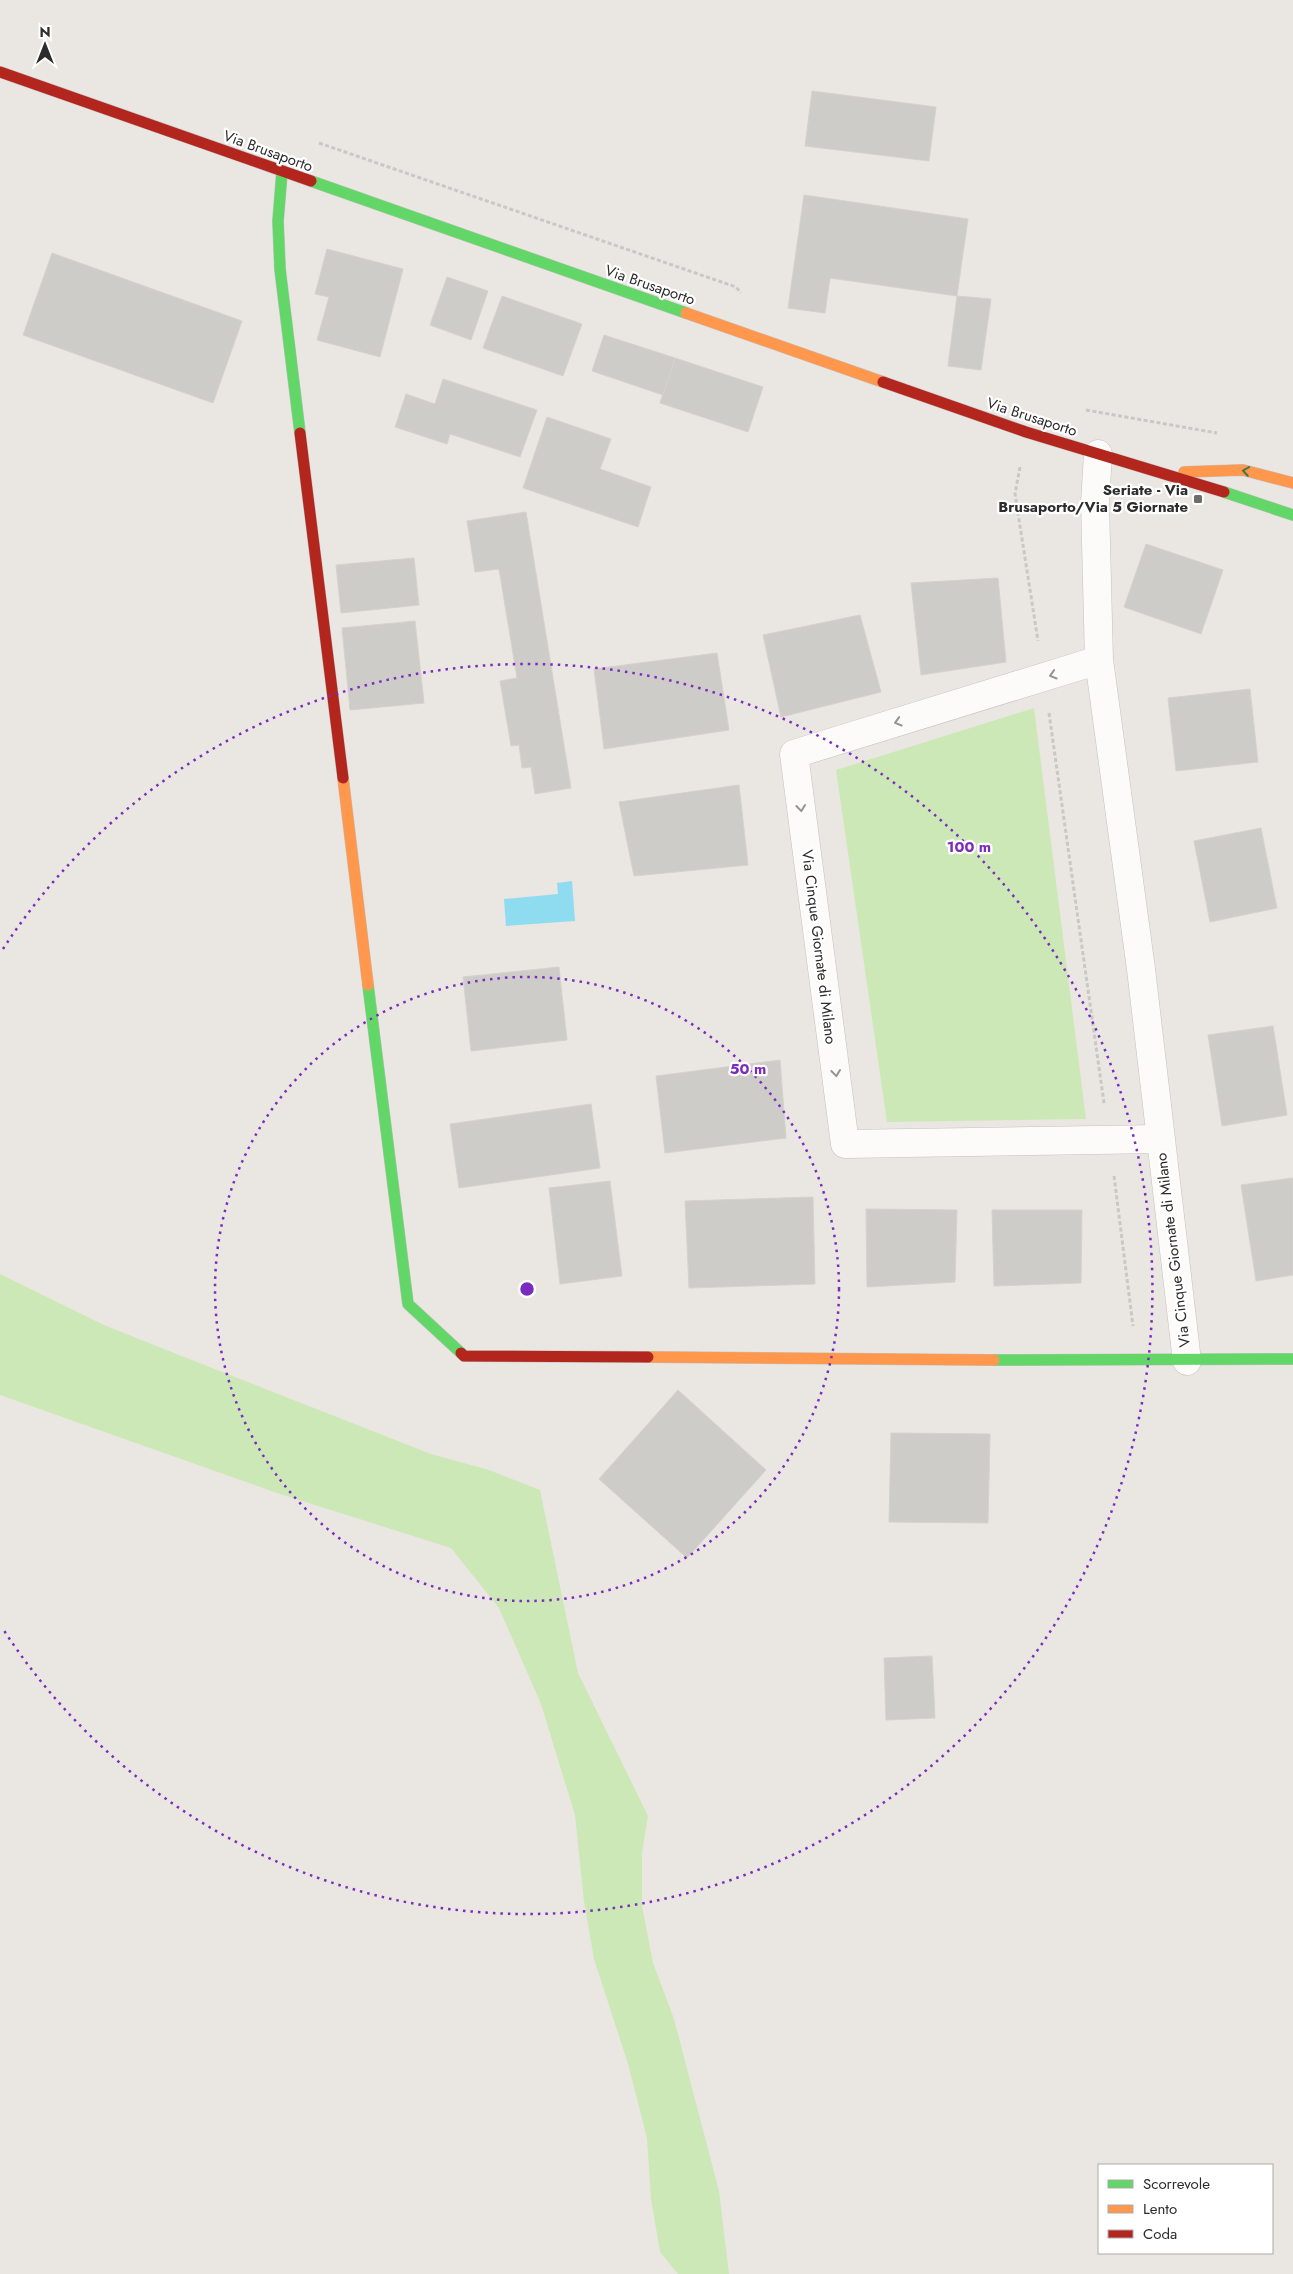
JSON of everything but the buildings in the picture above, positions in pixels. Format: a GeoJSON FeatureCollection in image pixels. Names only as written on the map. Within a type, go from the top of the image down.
{"type":"FeatureCollection","features":[{"type":"Feature","properties":{"kind":"street","name":"Via Brusaporto"},"geometry":{"type":"LineString","coordinates":[[0,72],[1026,432],[1163,472],[1293,515]]}},
{"type":"Feature","properties":{"kind":"street"},"geometry":{"type":"LineString","coordinates":[[282,172],[278,221],[280,268],[408,1304],[464,1356],[1138,1360],[1293,1359]]}},
{"type":"Feature","properties":{"kind":"street","name":"Via Cinque Giornate di Milano"},"geometry":{"type":"LineString","coordinates":[[1098,454],[1095,503],[1100,660],[1141,969],[1187,1360]]}},
{"type":"Feature","properties":{"kind":"street"},"geometry":{"type":"LineString","coordinates":[[1163,472],[1243,470],[1293,483]]}},
{"type":"Feature","properties":{"kind":"street","name":"Via Cinque Giornate di Milano"},"geometry":{"type":"LineString","coordinates":[[1100,660],[794,754],[845,1144],[1160,1139]]}},
{"type":"Feature","properties":{"kind":"path"},"geometry":{"type":"LineString","coordinates":[[311,140],[736,287],[742,294]]}},
{"type":"Feature","properties":{"kind":"path"},"geometry":{"type":"LineString","coordinates":[[1077,408],[1222,433]]}},
{"type":"Feature","properties":{"kind":"path"},"geometry":{"type":"LineString","coordinates":[[1026,432],[1015,494],[1044,678],[1138,1360]]}},
{"type":"Feature","properties":{"kind":"green space"},"geometry":{"type":"Polygon","coordinates":[[[1034,708],[1086,1119],[887,1122],[836,770],[1034,708]]]}},
{"type":"Feature","properties":{"kind":"green space"},"geometry":{"type":"Polygon","coordinates":[[[0,1274],[104,1325],[431,1454],[489,1470],[540,1490],[578,1673],[648,1816],[642,1853],[642,1906],[653,1963],[674,2019],[719,2191],[729,2274],[678,2274],[660,2252],[651,2199],[647,2138],[628,2064],[594,1959],[584,1901],[575,1815],[541,1704],[499,1608],[451,1548],[277,1493],[0,1395],[0,1274]]]}},
{"type":"Feature","properties":{"kind":"water"},"geometry":{"type":"Polygon","coordinates":[[[572,881],[575,921],[506,926],[504,899],[558,894],[557,883],[572,881]]]}},
{"type":"Feature","properties":{"kind":"traffic: fast"},"geometry":{"type":"LineString","coordinates":[[282,172],[278,221],[280,269],[300,433]]}},
{"type":"Feature","properties":{"kind":"traffic: fast"},"geometry":{"type":"LineString","coordinates":[[311,181],[686,313]]}},
{"type":"Feature","properties":{"kind":"traffic: fast"},"geometry":{"type":"LineString","coordinates":[[1224,492],[1293,515]]}},
{"type":"Feature","properties":{"kind":"traffic: fast"},"geometry":{"type":"LineString","coordinates":[[368,985],[408,1304],[461,1353]]}},
{"type":"Feature","properties":{"kind":"traffic: fast"},"geometry":{"type":"LineString","coordinates":[[994,1360],[1293,1359]]}},
{"type":"Feature","properties":{"kind":"traffic: slow"},"geometry":{"type":"LineString","coordinates":[[686,313],[883,382]]}},
{"type":"Feature","properties":{"kind":"traffic: slow"},"geometry":{"type":"LineString","coordinates":[[1184,472],[1243,470],[1293,483]]}},
{"type":"Feature","properties":{"kind":"traffic: slow"},"geometry":{"type":"LineString","coordinates":[[343,778],[368,985]]}},
{"type":"Feature","properties":{"kind":"traffic: slow"},"geometry":{"type":"LineString","coordinates":[[648,1357],[994,1360]]}},
{"type":"Feature","properties":{"kind":"traffic: jam"},"geometry":{"type":"LineString","coordinates":[[0,72],[311,181]]}},
{"type":"Feature","properties":{"kind":"traffic: jam"},"geometry":{"type":"LineString","coordinates":[[883,382],[1026,432],[1224,492]]}},
{"type":"Feature","properties":{"kind":"traffic: jam"},"geometry":{"type":"LineString","coordinates":[[300,433],[343,778]]}},
{"type":"Feature","properties":{"kind":"traffic: jam"},"geometry":{"type":"LineString","coordinates":[[461,1353],[464,1356],[648,1357]]}},
{"type":"Feature","properties":{"kind":"place","name":"Seriate - Via Brusaporto/Via 5 Giornate"},"geometry":{"type":"Point","coordinates":[1198,499]}}]}
